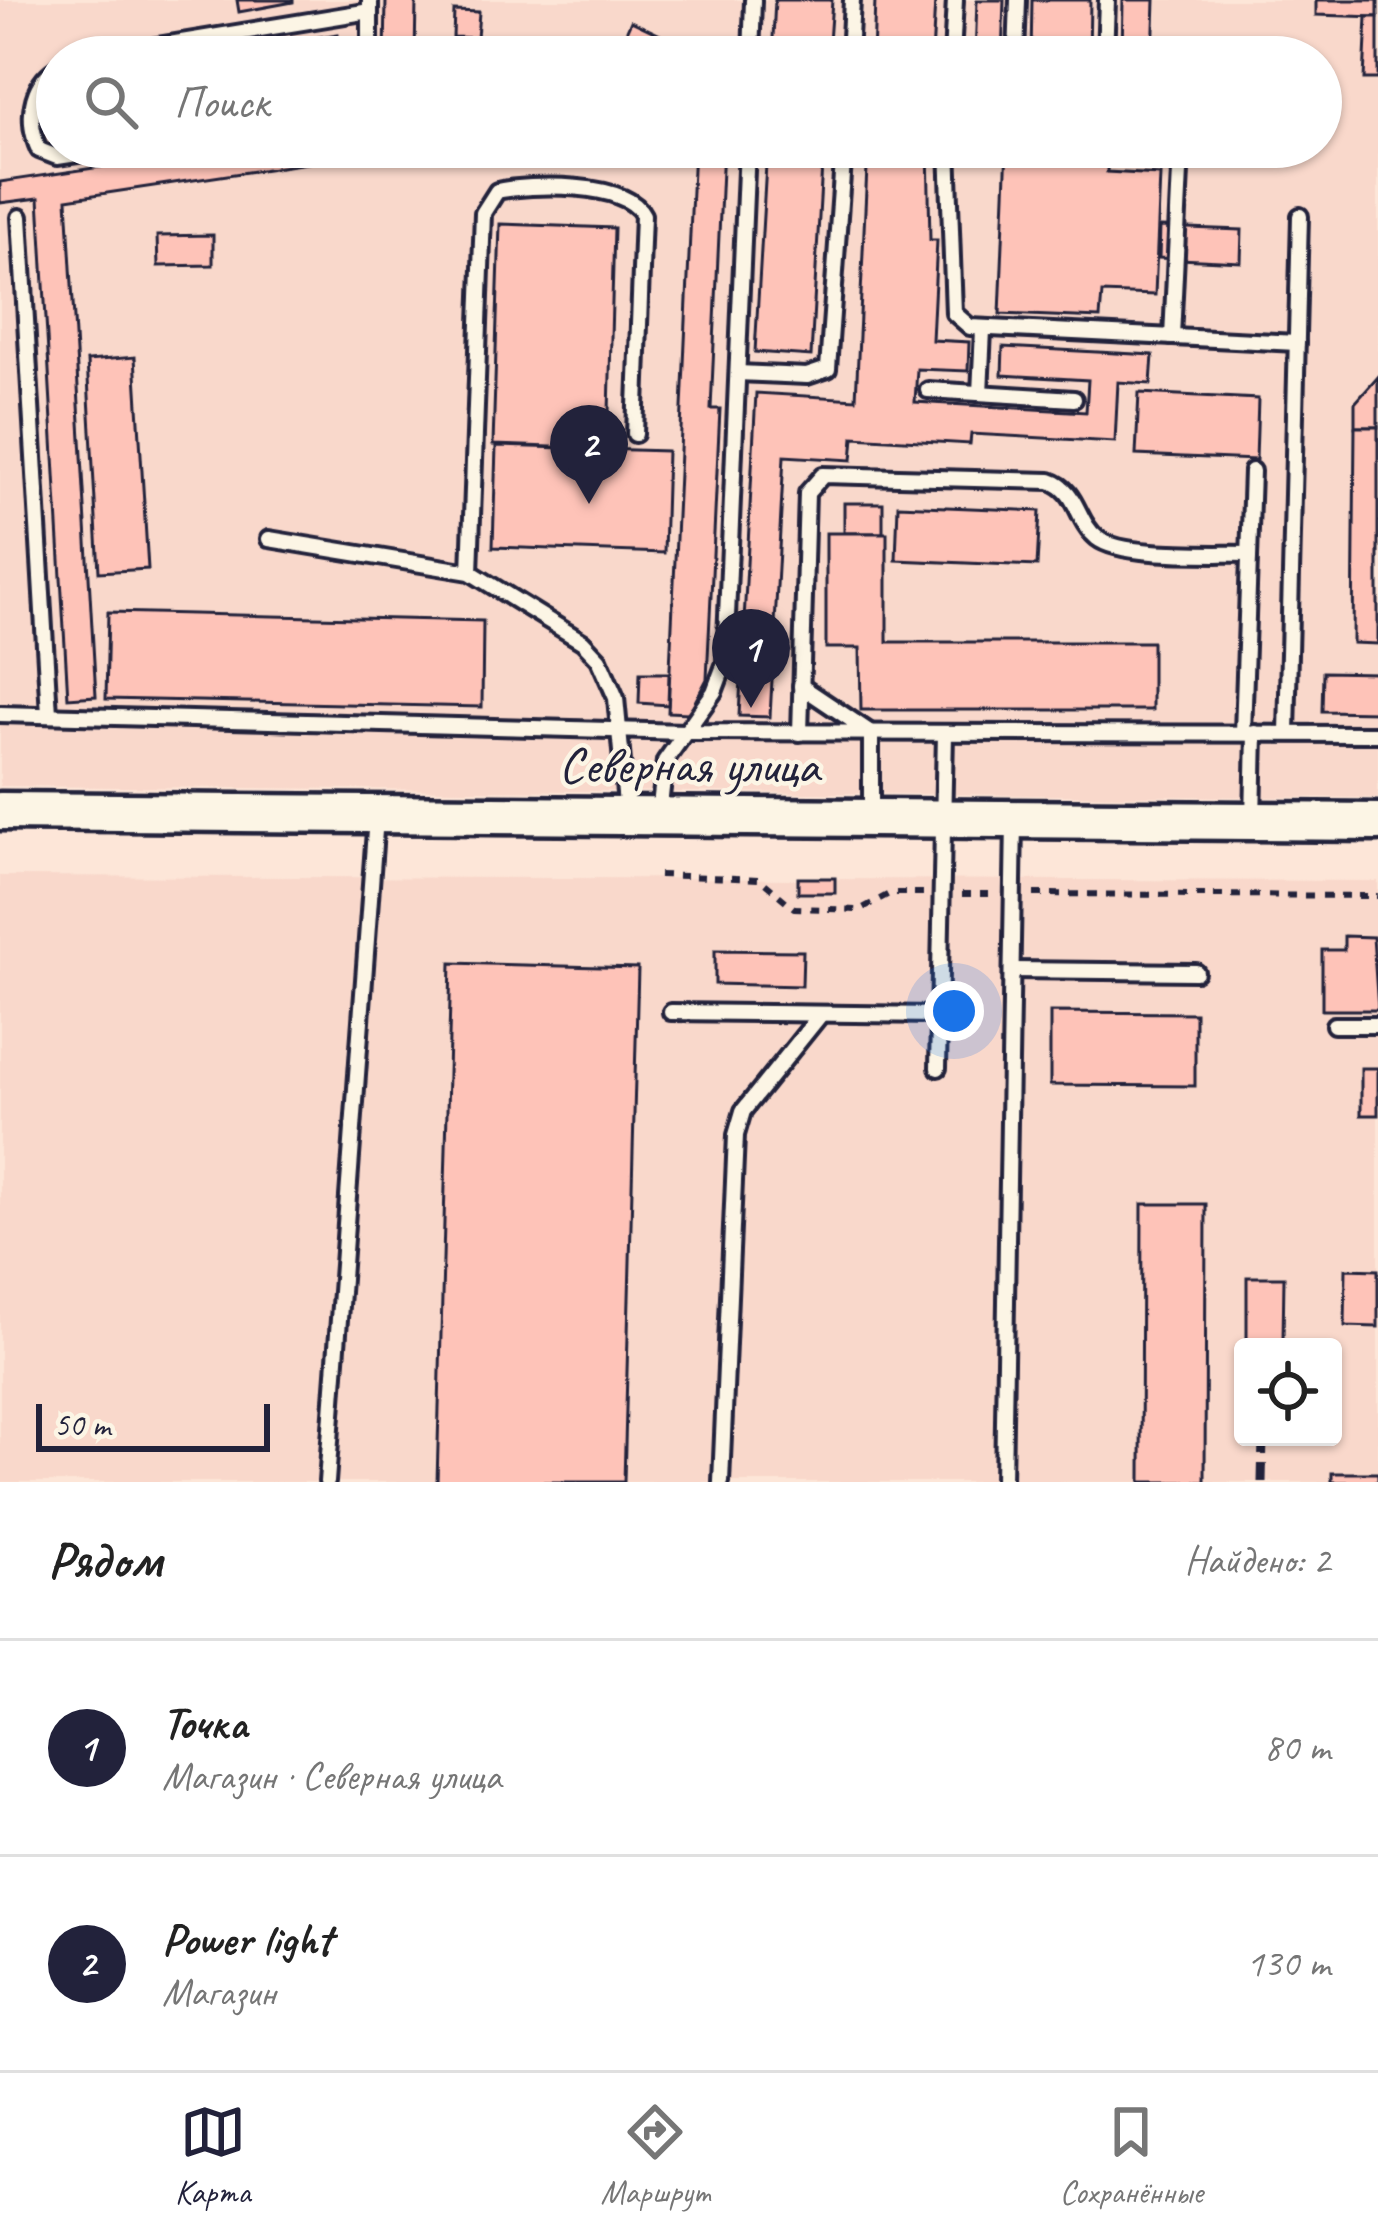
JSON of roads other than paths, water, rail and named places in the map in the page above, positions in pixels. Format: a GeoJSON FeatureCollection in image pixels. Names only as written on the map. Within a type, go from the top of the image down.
{"type":"FeatureCollection","features":[{"type":"Feature","properties":{"kind":"main road","name":"Северная улица"},"geometry":{"type":"LineString","coordinates":[[0,811],[1378,822]]}},
{"type":"Feature","properties":{"kind":"lane"},"geometry":{"type":"LineString","coordinates":[[752,36],[753,0]]}},
{"type":"Feature","properties":{"kind":"lane"},"geometry":{"type":"LineString","coordinates":[[850,36],[852,0]]}},
{"type":"Feature","properties":{"kind":"lane"},"geometry":{"type":"LineString","coordinates":[[953,36],[955,0]]}},
{"type":"Feature","properties":{"kind":"lane"},"geometry":{"type":"LineString","coordinates":[[1017,36],[1018,0]]}},
{"type":"Feature","properties":{"kind":"lane"},"geometry":{"type":"LineString","coordinates":[[1106,36],[1107,0]]}},
{"type":"Feature","properties":{"kind":"lane"},"geometry":{"type":"LineString","coordinates":[[205,36],[370,6]]}},
{"type":"Feature","properties":{"kind":"lane"},"geometry":{"type":"LineString","coordinates":[[36,97],[32,108],[36,132]]}},
{"type":"Feature","properties":{"kind":"lane"},"geometry":{"type":"LineString","coordinates":[[643,815],[665,760],[714,692],[724,663],[746,168]]}},
{"type":"Feature","properties":{"kind":"lane"},"geometry":{"type":"LineString","coordinates":[[738,373],[807,376],[828,369],[842,168]]}},
{"type":"Feature","properties":{"kind":"lane"},"geometry":{"type":"LineString","coordinates":[[949,168],[955,313],[961,322],[983,330],[1297,343]]}},
{"type":"Feature","properties":{"kind":"lane"},"geometry":{"type":"LineString","coordinates":[[1172,338],[1178,168]]}},
{"type":"Feature","properties":{"kind":"lane"},"geometry":{"type":"LineString","coordinates":[[470,572],[484,212],[497,191],[612,191],[638,203],[643,215],[635,434]]}},
{"type":"Feature","properties":{"kind":"lane"},"geometry":{"type":"LineString","coordinates":[[1286,734],[1300,216]]}},
{"type":"Feature","properties":{"kind":"lane"},"geometry":{"type":"LineString","coordinates":[[20,217],[49,714]]}},
{"type":"Feature","properties":{"kind":"lane"},"geometry":{"type":"LineString","coordinates":[[980,393],[983,330]]}},
{"type":"Feature","properties":{"kind":"lane"},"geometry":{"type":"LineString","coordinates":[[928,390],[1075,399]]}},
{"type":"Feature","properties":{"kind":"lane"},"geometry":{"type":"LineString","coordinates":[[1252,471],[1249,733],[1253,820]]}},
{"type":"Feature","properties":{"kind":"lane"},"geometry":{"type":"LineString","coordinates":[[800,733],[807,493],[823,475],[1050,481],[1068,491],[1090,530],[1113,547],[1249,554]]}},
{"type":"Feature","properties":{"kind":"lane"},"geometry":{"type":"LineString","coordinates":[[269,539],[470,572],[591,651],[609,678],[643,815]]}},
{"type":"Feature","properties":{"kind":"lane"},"geometry":{"type":"LineString","coordinates":[[801,686],[872,733]]}},
{"type":"Feature","properties":{"kind":"lane"},"geometry":{"type":"LineString","coordinates":[[0,714],[800,733],[1378,734]]}},
{"type":"Feature","properties":{"kind":"lane"},"geometry":{"type":"LineString","coordinates":[[871,817],[872,733]]}},
{"type":"Feature","properties":{"kind":"lane"},"geometry":{"type":"LineString","coordinates":[[938,1068],[945,733]]}},
{"type":"Feature","properties":{"kind":"lane"},"geometry":{"type":"LineString","coordinates":[[327,1482],[376,813]]}},
{"type":"Feature","properties":{"kind":"lane"},"geometry":{"type":"LineString","coordinates":[[1003,1482],[1014,818]]}},
{"type":"Feature","properties":{"kind":"lane"},"geometry":{"type":"LineString","coordinates":[[1012,970],[1196,972]]}},
{"type":"Feature","properties":{"kind":"lane"},"geometry":{"type":"LineString","coordinates":[[671,1012],[939,1015]]}},
{"type":"Feature","properties":{"kind":"lane"},"geometry":{"type":"LineString","coordinates":[[722,1482],[736,1136],[743,1111],[821,1014]]}},
{"type":"Feature","properties":{"kind":"lane"},"geometry":{"type":"LineString","coordinates":[[1334,1024],[1378,1025]]}},
{"type":"Feature","properties":{"kind":"railway"},"geometry":{"type":"LineString","coordinates":[[1262,1482],[1263,1446]]}},
{"type":"Feature","properties":{"kind":"place","name":"Power light"},"geometry":{"type":"Point","coordinates":[589,504]}},
{"type":"Feature","properties":{"kind":"place","name":"Точка"},"geometry":{"type":"Point","coordinates":[751,708]}}]}
